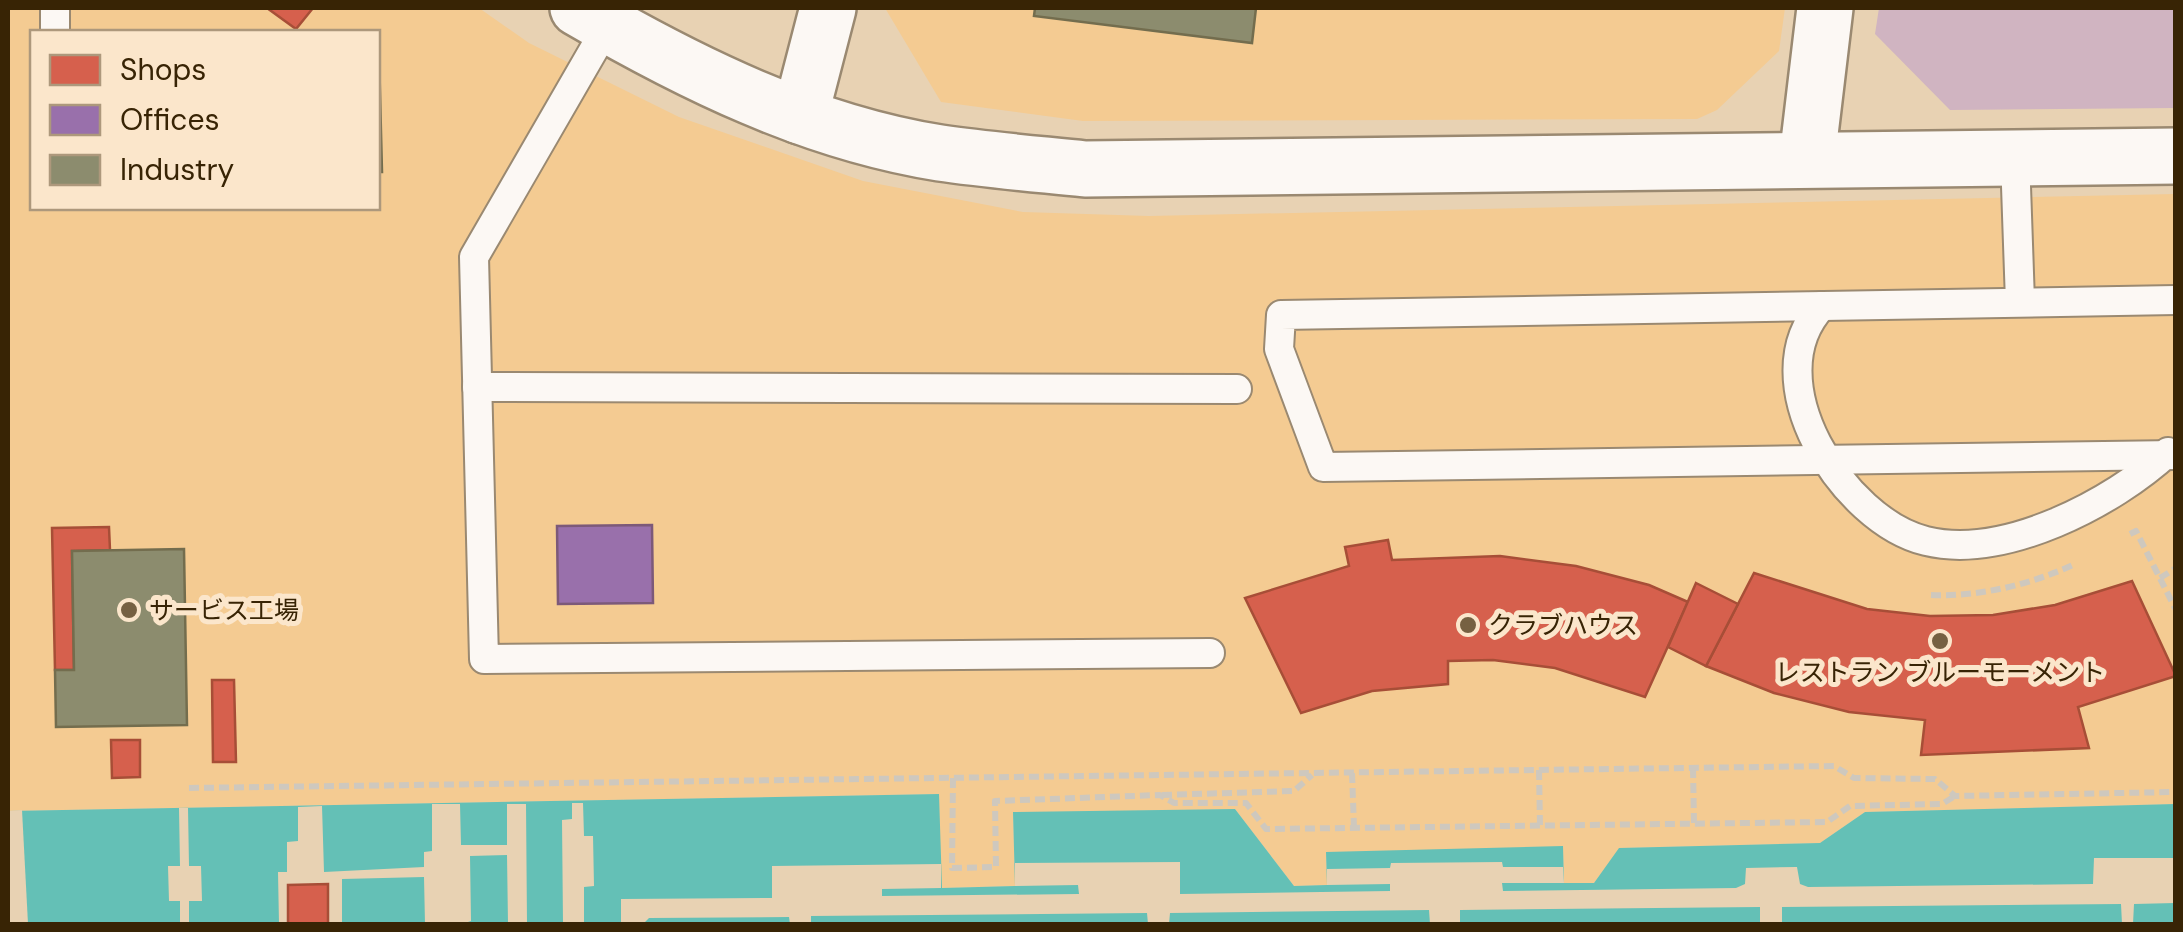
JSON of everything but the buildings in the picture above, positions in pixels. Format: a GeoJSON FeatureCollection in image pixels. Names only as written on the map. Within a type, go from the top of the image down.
{"type":"FeatureCollection","features":[{"type":"Feature","properties":{"kind":"street"},"geometry":{"type":"LineString","coordinates":[[800,116],[828,8]]}},
{"type":"Feature","properties":{"kind":"street"},"geometry":{"type":"LineString","coordinates":[[1807,160],[1826,8]]}},
{"type":"Feature","properties":{"kind":"street"},"geometry":{"type":"LineString","coordinates":[[593,16],[732,91],[800,116],[936,152],[1085,169],[2176,156]]}},
{"type":"Feature","properties":{"kind":"lane"},"geometry":{"type":"LineString","coordinates":[[593,16],[474,257],[484,659],[1210,653]]}},
{"type":"Feature","properties":{"kind":"lane"},"geometry":{"type":"LineString","coordinates":[[2015,157],[2020,302]]}},
{"type":"Feature","properties":{"kind":"lane"},"geometry":{"type":"LineString","coordinates":[[2172,451],[1323,467],[1279,348],[1281,314],[2176,300]]}},
{"type":"Feature","properties":{"kind":"lane"},"geometry":{"type":"LineString","coordinates":[[1822,306],[1810,318],[1802,338],[1800,378],[1811,436],[1847,488],[1898,528],[1925,541],[1963,544],[2037,528],[2100,504],[2172,451]]}},
{"type":"Feature","properties":{"kind":"lane"},"geometry":{"type":"LineString","coordinates":[[477,386],[1236,389]]}},
{"type":"Feature","properties":{"kind":"path"},"geometry":{"type":"LineString","coordinates":[[2120,540],[2136,531],[2176,610]]}},
{"type":"Feature","properties":{"kind":"path"},"geometry":{"type":"LineString","coordinates":[[1931,595],[1980,592],[2038,580],[2081,561]]}},
{"type":"Feature","properties":{"kind":"path"},"geometry":{"type":"LineString","coordinates":[[2160,578],[2176,568]]}},
{"type":"Feature","properties":{"kind":"path"},"geometry":{"type":"LineString","coordinates":[[189,788],[1834,766],[1854,778],[1935,780],[1955,796]]}},
{"type":"Feature","properties":{"kind":"path"},"geometry":{"type":"LineString","coordinates":[[1693,768],[1694,824]]}},
{"type":"Feature","properties":{"kind":"path"},"geometry":{"type":"LineString","coordinates":[[1539,770],[1540,826]]}},
{"type":"Feature","properties":{"kind":"path"},"geometry":{"type":"LineString","coordinates":[[953,778],[952,868],[996,867],[995,801],[1294,791],[1314,773]]}},
{"type":"Feature","properties":{"kind":"path"},"geometry":{"type":"LineString","coordinates":[[1352,773],[1354,828]]}},
{"type":"Feature","properties":{"kind":"path"},"geometry":{"type":"LineString","coordinates":[[1160,795],[1174,804],[1246,802],[1266,830],[1828,822],[1850,806],[1942,804],[1955,796],[2176,792]]}},
{"type":"Feature","properties":{"kind":"shaded area"},"geometry":{"type":"Polygon","coordinates":[[[8,8],[479,8],[529,43],[679,117],[863,181],[1023,212],[1149,216],[2175,194],[2175,804],[1865,812],[1820,843],[1620,848],[1594,883],[1564,883],[1563,847],[1326,853],[1327,885],[1294,886],[1235,809],[1013,813],[1015,886],[941,888],[938,794],[8,811],[8,8]]]}},
{"type":"Feature","properties":{"kind":"shaded area"},"geometry":{"type":"Polygon","coordinates":[[[885,8],[1785,8],[1779,51],[1717,110],[1697,119],[1083,121],[941,102],[885,8]]]}},
{"type":"Feature","properties":{"kind":"shaded area"},"geometry":{"type":"Polygon","coordinates":[[[1879,8],[2175,8],[2175,108],[1950,110],[1875,34],[1879,8]]]}},
{"type":"Feature","properties":{"kind":"water"},"geometry":{"type":"Polygon","coordinates":[[[939,794],[942,888],[1015,886],[1013,812],[1235,809],[1294,886],[1327,885],[1326,852],[1563,846],[1564,883],[1594,883],[1619,848],[1820,843],[1865,812],[2175,804],[2175,924],[8,924],[8,811],[939,794]]]}},
{"type":"Feature","properties":{"kind":"pier"},"geometry":{"type":"Polygon","coordinates":[[[572,803],[583,803],[584,836],[593,836],[594,886],[584,887],[584,924],[563,924],[562,820],[572,819],[572,803]]]}},
{"type":"Feature","properties":{"kind":"pier"},"geometry":{"type":"Polygon","coordinates":[[[432,804],[460,804],[461,845],[507,845],[507,804],[526,804],[527,924],[508,924],[507,855],[470,856],[471,921],[462,924],[425,924],[424,877],[342,879],[342,924],[279,924],[278,872],[287,872],[287,842],[298,841],[298,807],[322,806],[324,872],[424,867],[424,852],[432,851],[432,804]]]}},
{"type":"Feature","properties":{"kind":"pier"},"geometry":{"type":"Polygon","coordinates":[[[179,808],[188,808],[189,866],[201,866],[202,901],[189,901],[189,924],[180,924],[180,901],[169,901],[168,866],[180,866],[179,808]]]}},
{"type":"Feature","properties":{"kind":"pier"},"geometry":{"type":"Polygon","coordinates":[[[22,810],[28,924],[8,924],[9,811],[22,810]]]}},
{"type":"Feature","properties":{"kind":"pier"},"geometry":{"type":"Polygon","coordinates":[[[2094,858],[2175,858],[2175,903],[2134,904],[2133,924],[2122,924],[2121,904],[1782,907],[1782,924],[1760,924],[1760,907],[1460,910],[1460,924],[1430,924],[1429,910],[1170,913],[1169,924],[1148,924],[1147,913],[811,916],[811,924],[790,924],[789,917],[649,918],[643,924],[621,924],[621,899],[772,898],[772,866],[941,864],[941,888],[882,889],[882,896],[1079,894],[1078,885],[1015,886],[1015,863],[1180,862],[1180,894],[1390,891],[1390,884],[1327,885],[1327,869],[1390,868],[1391,863],[1502,862],[1503,867],[1563,867],[1564,883],[1502,883],[1503,891],[1736,888],[1745,884],[1746,868],[1797,867],[1800,884],[1808,887],[2093,884],[2094,858]]]}},
{"type":"Feature","properties":{"kind":"place","name":"サービス工場"},"geometry":{"type":"Point","coordinates":[129,610]}},
{"type":"Feature","properties":{"kind":"place","name":"クラブハウス"},"geometry":{"type":"Point","coordinates":[1468,625]}},
{"type":"Feature","properties":{"kind":"place","name":"レストラン ブルーモーメント"},"geometry":{"type":"Point","coordinates":[1940,641]}}]}
